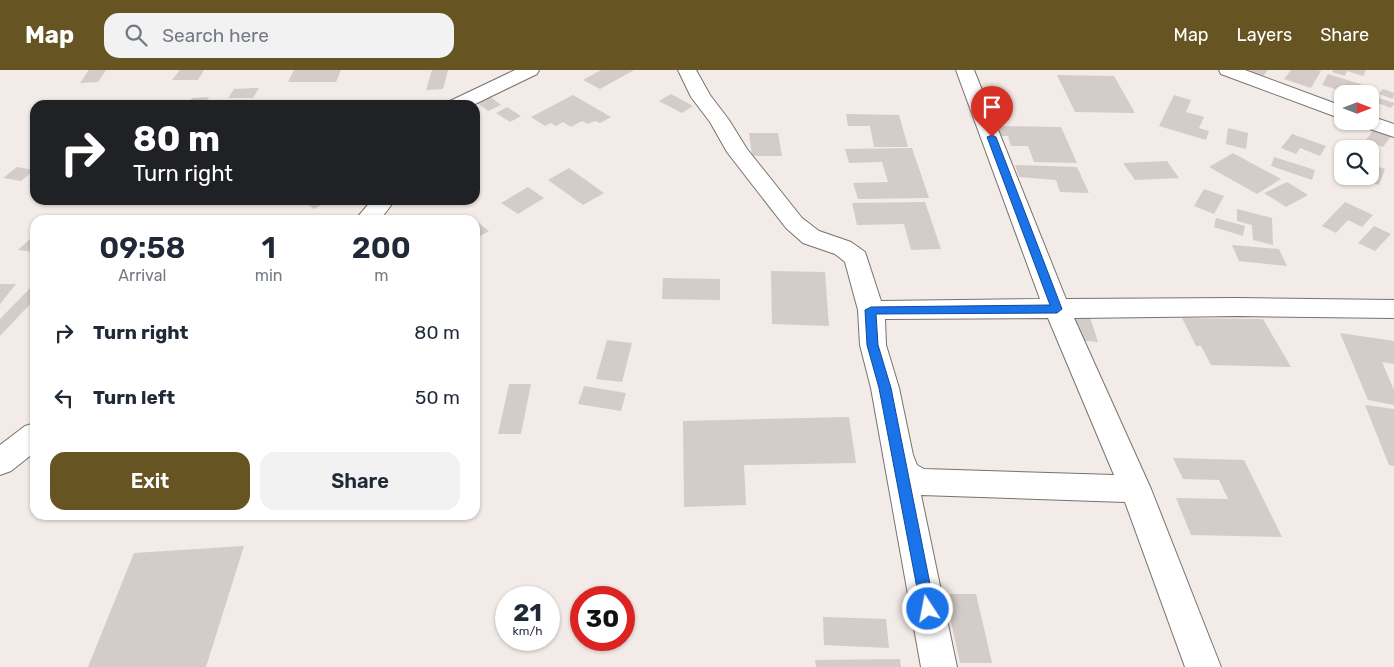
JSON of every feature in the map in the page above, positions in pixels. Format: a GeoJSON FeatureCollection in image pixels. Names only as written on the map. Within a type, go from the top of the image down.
{"type":"FeatureCollection","features":[{"type":"Feature","properties":{"kind":"street"},"geometry":{"type":"LineString","coordinates":[[467,100],[530,70]]}},
{"type":"Feature","properties":{"kind":"street"},"geometry":{"type":"LineString","coordinates":[[688,70],[701,97],[719,120],[738,152],[794,222],[811,237],[843,248],[856,258],[871,310],[873,345],[885,388],[939,667]]}},
{"type":"Feature","properties":{"kind":"street"},"geometry":{"type":"LineString","coordinates":[[965,70],[1057,309],[1136,489],[1203,667]]}},
{"type":"Feature","properties":{"kind":"street"},"geometry":{"type":"LineString","coordinates":[[1228,70],[1334,110]]}},
{"type":"Feature","properties":{"kind":"street"},"geometry":{"type":"LineString","coordinates":[[1379,126],[1394,131]]}},
{"type":"Feature","properties":{"kind":"street"},"geometry":{"type":"LineString","coordinates":[[371,215],[380,205]]}},
{"type":"Feature","properties":{"kind":"street"},"geometry":{"type":"LineString","coordinates":[[871,310],[1238,307],[1394,310]]}},
{"type":"Feature","properties":{"kind":"street"},"geometry":{"type":"LineString","coordinates":[[0,462],[30,439]]}},
{"type":"Feature","properties":{"kind":"street"},"geometry":{"type":"LineString","coordinates":[[898,455],[906,474],[920,482],[1136,489]]}},
{"type":"Feature","properties":{"kind":"building"},"geometry":{"type":"Polygon","coordinates":[[[89,70],[106,70],[98,82],[80,83],[89,70]]]}},
{"type":"Feature","properties":{"kind":"building"},"geometry":{"type":"Polygon","coordinates":[[[180,70],[204,70],[198,80],[172,80],[180,70]]]}},
{"type":"Feature","properties":{"kind":"building"},"geometry":{"type":"Polygon","coordinates":[[[294,70],[341,70],[336,82],[288,82],[294,70]]]}},
{"type":"Feature","properties":{"kind":"building"},"geometry":{"type":"Polygon","coordinates":[[[432,70],[448,70],[443,89],[426,90],[432,70]]]}},
{"type":"Feature","properties":{"kind":"building"},"geometry":{"type":"Polygon","coordinates":[[[601,70],[634,70],[600,89],[583,80],[601,70]]]}},
{"type":"Feature","properties":{"kind":"building"},"geometry":{"type":"Polygon","coordinates":[[[1252,70],[1268,70],[1263,76],[1250,72],[1252,70]]]}},
{"type":"Feature","properties":{"kind":"building"},"geometry":{"type":"Polygon","coordinates":[[[1291,70],[1321,71],[1311,88],[1284,79],[1291,70]]]}},
{"type":"Feature","properties":{"kind":"building"},"geometry":{"type":"Polygon","coordinates":[[[1333,70],[1366,70],[1363,76],[1347,71],[1345,76],[1332,72],[1333,70]]]}},
{"type":"Feature","properties":{"kind":"building"},"geometry":{"type":"Polygon","coordinates":[[[1328,74],[1363,85],[1334,85],[1334,89],[1322,85],[1328,74]]]}},
{"type":"Feature","properties":{"kind":"building"},"geometry":{"type":"Polygon","coordinates":[[[1057,75],[1114,76],[1135,113],[1075,112],[1057,75]]]}},
{"type":"Feature","properties":{"kind":"building"},"geometry":{"type":"Polygon","coordinates":[[[259,88],[253,98],[228,98],[234,89],[259,88]]]}},
{"type":"Feature","properties":{"kind":"building"},"geometry":{"type":"Polygon","coordinates":[[[1383,89],[1394,93],[1393,99],[1379,94],[1383,89]]]}},
{"type":"Feature","properties":{"kind":"building"},"geometry":{"type":"Polygon","coordinates":[[[487,94],[501,105],[488,111],[480,105],[480,100],[473,100],[487,94]]]}},
{"type":"Feature","properties":{"kind":"building"},"geometry":{"type":"Polygon","coordinates":[[[671,94],[693,106],[682,113],[659,101],[671,94]]]}},
{"type":"Feature","properties":{"kind":"building"},"geometry":{"type":"Polygon","coordinates":[[[573,95],[611,117],[600,123],[595,121],[588,124],[582,121],[571,127],[563,122],[556,126],[551,123],[545,126],[531,117],[573,95]]]}},
{"type":"Feature","properties":{"kind":"building"},"geometry":{"type":"Polygon","coordinates":[[[1174,95],[1191,100],[1186,112],[1204,117],[1199,128],[1209,131],[1206,140],[1159,126],[1174,95]]]}},
{"type":"Feature","properties":{"kind":"building"},"geometry":{"type":"Polygon","coordinates":[[[209,97],[207,100],[191,100],[192,98],[209,97]]]}},
{"type":"Feature","properties":{"kind":"building"},"geometry":{"type":"Polygon","coordinates":[[[1379,98],[1394,103],[1391,108],[1379,104],[1379,98]]]}},
{"type":"Feature","properties":{"kind":"building"},"geometry":{"type":"Polygon","coordinates":[[[507,107],[521,116],[510,122],[496,113],[507,107]]]}},
{"type":"Feature","properties":{"kind":"building"},"geometry":{"type":"Polygon","coordinates":[[[846,114],[899,115],[908,147],[874,147],[870,126],[848,126],[846,114]]]}},
{"type":"Feature","properties":{"kind":"building"},"geometry":{"type":"Polygon","coordinates":[[[997,126],[1061,127],[1077,163],[1034,162],[1028,146],[1011,146],[1008,136],[1000,136],[997,126]]]}},
{"type":"Feature","properties":{"kind":"building"},"geometry":{"type":"Polygon","coordinates":[[[1228,128],[1248,133],[1246,149],[1226,144],[1228,128]]]}},
{"type":"Feature","properties":{"kind":"building"},"geometry":{"type":"Polygon","coordinates":[[[1379,128],[1393,134],[1383,147],[1379,145],[1379,140],[1366,140],[1374,130],[1379,130],[1379,128]]]}},
{"type":"Feature","properties":{"kind":"building"},"geometry":{"type":"Polygon","coordinates":[[[749,133],[778,133],[782,156],[752,156],[749,133]]]}},
{"type":"Feature","properties":{"kind":"building"},"geometry":{"type":"Polygon","coordinates":[[[1292,134],[1326,146],[1320,156],[1300,148],[1296,154],[1281,148],[1292,134]]]}},
{"type":"Feature","properties":{"kind":"building"},"geometry":{"type":"Polygon","coordinates":[[[912,148],[929,198],[858,199],[853,183],[888,182],[882,162],[849,163],[845,149],[912,148]]]}},
{"type":"Feature","properties":{"kind":"building"},"geometry":{"type":"Polygon","coordinates":[[[1233,153],[1281,179],[1257,194],[1209,167],[1233,153]]]}},
{"type":"Feature","properties":{"kind":"building"},"geometry":{"type":"Polygon","coordinates":[[[1274,157],[1315,170],[1312,180],[1271,166],[1274,157]]]}},
{"type":"Feature","properties":{"kind":"building"},"geometry":{"type":"Polygon","coordinates":[[[1167,161],[1179,178],[1135,180],[1123,163],[1167,161]]]}},
{"type":"Feature","properties":{"kind":"building"},"geometry":{"type":"Polygon","coordinates":[[[1015,165],[1077,167],[1089,193],[1060,192],[1056,180],[1019,177],[1015,165]]]}},
{"type":"Feature","properties":{"kind":"building"},"geometry":{"type":"Polygon","coordinates":[[[17,167],[30,169],[30,173],[21,181],[3,178],[17,167]]]}},
{"type":"Feature","properties":{"kind":"building"},"geometry":{"type":"Polygon","coordinates":[[[1379,167],[1385,169],[1379,185],[1379,167]]]}},
{"type":"Feature","properties":{"kind":"building"},"geometry":{"type":"Polygon","coordinates":[[[569,168],[604,193],[583,205],[548,180],[569,168]]]}},
{"type":"Feature","properties":{"kind":"building"},"geometry":{"type":"Polygon","coordinates":[[[1287,182],[1308,195],[1286,207],[1264,193],[1287,182]]]}},
{"type":"Feature","properties":{"kind":"building"},"geometry":{"type":"Polygon","coordinates":[[[528,187],[544,198],[518,214],[501,203],[528,187]]]}},
{"type":"Feature","properties":{"kind":"building"},"geometry":{"type":"Polygon","coordinates":[[[1204,189],[1224,196],[1214,214],[1194,206],[1204,189]]]}},
{"type":"Feature","properties":{"kind":"building"},"geometry":{"type":"Polygon","coordinates":[[[925,202],[941,249],[911,250],[904,224],[857,225],[852,203],[925,202]]]}},
{"type":"Feature","properties":{"kind":"building"},"geometry":{"type":"Polygon","coordinates":[[[1345,202],[1373,215],[1362,227],[1348,220],[1336,233],[1322,226],[1345,202]]]}},
{"type":"Feature","properties":{"kind":"building"},"geometry":{"type":"Polygon","coordinates":[[[309,205],[321,205],[314,209],[309,205]]]}},
{"type":"Feature","properties":{"kind":"building"},"geometry":{"type":"Polygon","coordinates":[[[1237,209],[1272,218],[1273,245],[1253,240],[1252,225],[1237,221],[1237,209]]]}},
{"type":"Feature","properties":{"kind":"building"},"geometry":{"type":"Polygon","coordinates":[[[1216,218],[1245,226],[1243,236],[1214,227],[1216,218]]]}},
{"type":"Feature","properties":{"kind":"building"},"geometry":{"type":"Polygon","coordinates":[[[480,224],[489,231],[480,236],[480,224]]]}},
{"type":"Feature","properties":{"kind":"building"},"geometry":{"type":"Polygon","coordinates":[[[1374,226],[1391,234],[1375,251],[1358,243],[1374,226]]]}},
{"type":"Feature","properties":{"kind":"building"},"geometry":{"type":"Polygon","coordinates":[[[30,239],[30,251],[18,250],[30,239]]]}},
{"type":"Feature","properties":{"kind":"building"},"geometry":{"type":"Polygon","coordinates":[[[1232,245],[1279,249],[1287,266],[1239,261],[1232,245]]]}},
{"type":"Feature","properties":{"kind":"building"},"geometry":{"type":"Polygon","coordinates":[[[771,271],[825,272],[829,326],[772,324],[771,271]]]}},
{"type":"Feature","properties":{"kind":"building"},"geometry":{"type":"Polygon","coordinates":[[[663,278],[720,279],[720,300],[662,299],[663,278]]]}},
{"type":"Feature","properties":{"kind":"building"},"geometry":{"type":"Polygon","coordinates":[[[0,284],[16,284],[0,304],[0,284]]]}},
{"type":"Feature","properties":{"kind":"building"},"geometry":{"type":"Polygon","coordinates":[[[30,288],[30,304],[0,336],[0,319],[30,288]]]}},
{"type":"Feature","properties":{"kind":"building"},"geometry":{"type":"Polygon","coordinates":[[[1069,313],[1089,314],[1098,342],[1077,340],[1069,313]]]}},
{"type":"Feature","properties":{"kind":"building"},"geometry":{"type":"Polygon","coordinates":[[[1182,318],[1263,319],[1291,367],[1211,365],[1201,346],[1196,346],[1182,318]]]}},
{"type":"Feature","properties":{"kind":"building"},"geometry":{"type":"Polygon","coordinates":[[[1340,333],[1394,341],[1394,364],[1382,362],[1394,390],[1394,405],[1368,400],[1340,333]]]}},
{"type":"Feature","properties":{"kind":"building"},"geometry":{"type":"Polygon","coordinates":[[[607,340],[632,343],[622,382],[596,379],[607,340]]]}},
{"type":"Feature","properties":{"kind":"building"},"geometry":{"type":"Polygon","coordinates":[[[509,384],[531,384],[521,434],[498,434],[509,384]]]}},
{"type":"Feature","properties":{"kind":"building"},"geometry":{"type":"Polygon","coordinates":[[[584,386],[626,393],[621,411],[578,404],[584,386]]]}},
{"type":"Feature","properties":{"kind":"building"},"geometry":{"type":"Polygon","coordinates":[[[1365,405],[1394,409],[1394,466],[1389,465],[1365,405]]]}},
{"type":"Feature","properties":{"kind":"building"},"geometry":{"type":"Polygon","coordinates":[[[849,417],[856,463],[744,465],[746,505],[684,507],[683,421],[849,417]]]}},
{"type":"Feature","properties":{"kind":"building"},"geometry":{"type":"Polygon","coordinates":[[[1173,458],[1244,460],[1282,537],[1191,535],[1176,498],[1228,499],[1219,480],[1183,479],[1173,458]]]}},
{"type":"Feature","properties":{"kind":"building"},"geometry":{"type":"Polygon","coordinates":[[[244,546],[206,667],[88,667],[134,553],[244,546]]]}},
{"type":"Feature","properties":{"kind":"building"},"geometry":{"type":"Polygon","coordinates":[[[945,594],[976,594],[992,663],[960,663],[945,594]]]}},
{"type":"Feature","properties":{"kind":"building"},"geometry":{"type":"Polygon","coordinates":[[[823,617],[886,619],[889,648],[824,645],[823,617]]]}},
{"type":"Feature","properties":{"kind":"building"},"geometry":{"type":"Polygon","coordinates":[[[900,659],[901,667],[816,667],[815,660],[900,659]]]}},
{"type":"Feature","properties":{"kind":"route"},"geometry":{"type":"LineString","coordinates":[[928,609],[885,388],[873,345],[871,310],[1057,309],[992,137]]}}]}
